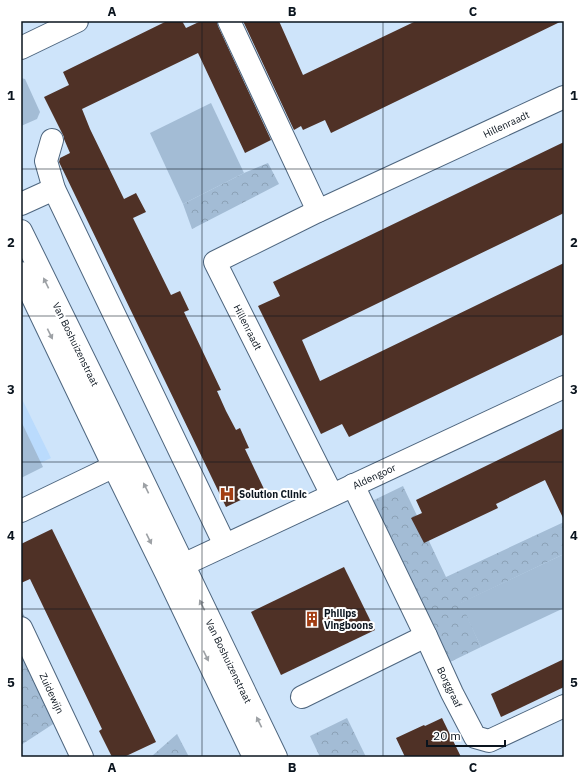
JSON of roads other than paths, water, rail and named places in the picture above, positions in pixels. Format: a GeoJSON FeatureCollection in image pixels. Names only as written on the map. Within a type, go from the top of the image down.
{"type":"FeatureCollection","features":[{"type":"Feature","properties":{"kind":"street"},"geometry":{"type":"LineString","coordinates":[[21,48],[77,21]]}},
{"type":"Feature","properties":{"kind":"street"},"geometry":{"type":"LineString","coordinates":[[229,21],[318,211]]}},
{"type":"Feature","properties":{"kind":"street","name":"Hillenraadt"},"geometry":{"type":"LineString","coordinates":[[332,495],[215,262],[318,211],[564,97]]}},
{"type":"Feature","properties":{"kind":"street"},"geometry":{"type":"LineString","coordinates":[[52,140],[46,161],[54,189],[225,545]]}},
{"type":"Feature","properties":{"kind":"street"},"geometry":{"type":"LineString","coordinates":[[21,204],[54,189]]}},
{"type":"Feature","properties":{"kind":"street","name":"Van Boshuizenstraat"},"geometry":{"type":"LineString","coordinates":[[21,231],[123,462],[175,569],[276,757]]}},
{"type":"Feature","properties":{"kind":"street","name":"Van Boshuizenstraat"},"geometry":{"type":"LineString","coordinates":[[21,273],[123,462]]}},
{"type":"Feature","properties":{"kind":"street","name":"Aldengoor"},"geometry":{"type":"LineString","coordinates":[[175,569],[564,387]]}},
{"type":"Feature","properties":{"kind":"street"},"geometry":{"type":"LineString","coordinates":[[21,511],[123,462]]}},
{"type":"Feature","properties":{"kind":"street","name":"Borggraaf"},"geometry":{"type":"LineString","coordinates":[[353,485],[452,693],[475,736],[490,741],[564,706]]}},
{"type":"Feature","properties":{"kind":"street","name":"Van Boshuizenstraat"},"geometry":{"type":"LineString","coordinates":[[175,569],[254,757]]}},
{"type":"Feature","properties":{"kind":"street","name":"Zuidewijn"},"geometry":{"type":"LineString","coordinates":[[21,628],[81,757]]}},
{"type":"Feature","properties":{"kind":"street"},"geometry":{"type":"LineString","coordinates":[[302,697],[426,636]]}},
{"type":"Feature","properties":{"kind":"place","name":"Solution Clinic"},"geometry":{"type":"Point","coordinates":[227,494]}},
{"type":"Feature","properties":{"kind":"place","name":"Philips Vingboons"},"geometry":{"type":"Point","coordinates":[312,619]}}]}
